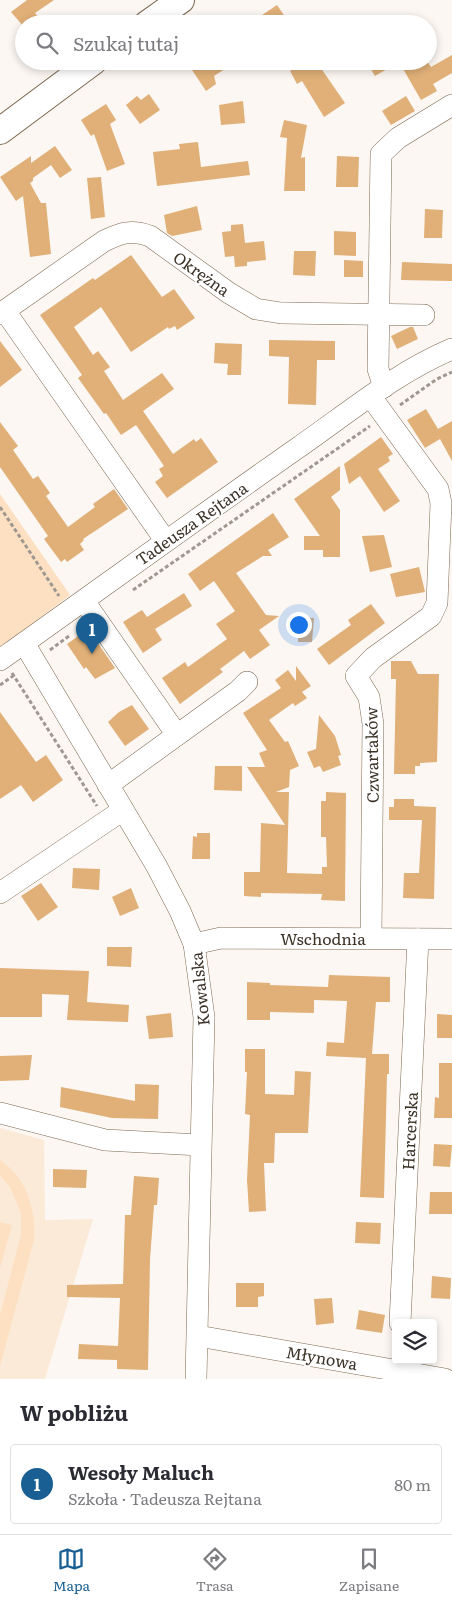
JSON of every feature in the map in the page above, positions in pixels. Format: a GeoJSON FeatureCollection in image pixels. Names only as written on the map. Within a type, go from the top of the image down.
{"type":"FeatureCollection","features":[{"type":"Feature","properties":{"kind":"main road"},"geometry":{"type":"LineString","coordinates":[[160,15],[181,0]]}},
{"type":"Feature","properties":{"kind":"main road"},"geometry":{"type":"LineString","coordinates":[[0,131],[81,70]]}},
{"type":"Feature","properties":{"kind":"main road"},"geometry":{"type":"LineString","coordinates":[[0,122],[47,94]]}},
{"type":"Feature","properties":{"kind":"street"},"geometry":{"type":"LineString","coordinates":[[378,392],[382,154],[398,138],[452,105]]}},
{"type":"Feature","properties":{"kind":"street","name":"Okrężna"},"geometry":{"type":"LineString","coordinates":[[165,540],[2,312],[104,241],[122,232],[137,232],[150,236],[229,293],[256,309],[281,313],[378,316],[424,315]]}},
{"type":"Feature","properties":{"kind":"street","name":"Tadeusza Rejtana"},"geometry":{"type":"LineString","coordinates":[[7,668],[24,643],[83,610],[165,540],[378,392],[452,348]]}},
{"type":"Feature","properties":{"kind":"street","name":"Czwartaków"},"geometry":{"type":"LineString","coordinates":[[371,938],[373,724],[369,697],[356,676],[373,658],[431,616],[437,603],[441,503],[438,489],[385,416],[378,392]]}},
{"type":"Feature","properties":{"kind":"street"},"geometry":{"type":"LineString","coordinates":[[83,610],[177,735]]}},
{"type":"Feature","properties":{"kind":"street","name":"Kowalska"},"geometry":{"type":"LineString","coordinates":[[24,643],[108,786],[117,814],[156,865],[180,911],[194,944],[200,975],[204,1017],[196,1379]]}},
{"type":"Feature","properties":{"kind":"street"},"geometry":{"type":"LineString","coordinates":[[108,786],[247,682]]}},
{"type":"Feature","properties":{"kind":"street"},"geometry":{"type":"LineString","coordinates":[[0,893],[117,814]]}},
{"type":"Feature","properties":{"kind":"street","name":"Wschodnia"},"geometry":{"type":"LineString","coordinates":[[194,944],[221,938],[452,939]]}},
{"type":"Feature","properties":{"kind":"street","name":"Harcerska"},"geometry":{"type":"LineString","coordinates":[[400,1319],[418,939]]}},
{"type":"Feature","properties":{"kind":"street"},"geometry":{"type":"LineString","coordinates":[[0,1113],[105,1140],[200,1145]]}},
{"type":"Feature","properties":{"kind":"street","name":"Młynowa"},"geometry":{"type":"LineString","coordinates":[[198,1336],[398,1365],[445,1379]]}},
{"type":"Feature","properties":{"kind":"path"},"geometry":{"type":"LineString","coordinates":[[127,595],[437,379],[452,372]]}},
{"type":"Feature","properties":{"kind":"path"},"geometry":{"type":"LineString","coordinates":[[0,507],[83,610],[34,662],[7,668]]}},
{"type":"Feature","properties":{"kind":"path"},"geometry":{"type":"LineString","coordinates":[[0,685],[7,668]]}},
{"type":"Feature","properties":{"kind":"path"},"geometry":{"type":"LineString","coordinates":[[7,668],[102,814],[117,814]]}},
{"type":"Feature","properties":{"kind":"shaded area"},"geometry":{"type":"Polygon","coordinates":[[[0,494],[70,595],[0,648],[0,494]]]}},
{"type":"Feature","properties":{"kind":"shaded area"},"geometry":{"type":"Polygon","coordinates":[[[0,1128],[44,1140],[45,1220],[93,1219],[45,1379],[0,1379],[0,1128]]]}},
{"type":"Feature","properties":{"kind":"shaded area"},"geometry":{"type":"Polygon","coordinates":[[[0,1160],[17,1176],[28,1195],[33,1217],[34,1240],[0,1366],[0,1315],[21,1235],[21,1213],[11,1189],[0,1175],[0,1160]]]}},
{"type":"Feature","properties":{"kind":"shaded area"},"geometry":{"type":"Polygon","coordinates":[[[0,1222],[12,1225],[0,1268],[0,1222]]]}},
{"type":"Feature","properties":{"kind":"building"},"geometry":{"type":"Polygon","coordinates":[[[27,0],[54,0],[35,13],[37,15],[15,15],[15,17],[11,12],[27,0]]]}},
{"type":"Feature","properties":{"kind":"building"},"geometry":{"type":"Polygon","coordinates":[[[277,5],[284,15],[262,15],[277,5]]]}},
{"type":"Feature","properties":{"kind":"building"},"geometry":{"type":"Polygon","coordinates":[[[452,55],[452,73],[433,84],[437,91],[421,100],[404,70],[437,70],[437,64],[452,55]]]}},
{"type":"Feature","properties":{"kind":"building"},"geometry":{"type":"Polygon","coordinates":[[[192,70],[223,70],[214,76],[216,84],[206,91],[192,70]]]}},
{"type":"Feature","properties":{"kind":"building"},"geometry":{"type":"Polygon","coordinates":[[[322,70],[345,103],[324,117],[302,81],[297,84],[290,71],[322,70]]]}},
{"type":"Feature","properties":{"kind":"building"},"geometry":{"type":"Polygon","coordinates":[[[371,70],[385,70],[375,76],[371,70]]]}},
{"type":"Feature","properties":{"kind":"building"},"geometry":{"type":"Polygon","coordinates":[[[149,94],[160,110],[140,124],[126,105],[137,96],[141,100],[149,94]]]}},
{"type":"Feature","properties":{"kind":"building"},"geometry":{"type":"Polygon","coordinates":[[[406,96],[415,111],[391,125],[382,111],[406,96]]]}},
{"type":"Feature","properties":{"kind":"building"},"geometry":{"type":"Polygon","coordinates":[[[243,101],[245,123],[221,125],[219,105],[243,101]]]}},
{"type":"Feature","properties":{"kind":"building"},"geometry":{"type":"Polygon","coordinates":[[[106,104],[116,120],[110,124],[125,164],[107,171],[94,134],[91,136],[81,120],[106,104]]]}},
{"type":"Feature","properties":{"kind":"building"},"geometry":{"type":"Polygon","coordinates":[[[284,120],[307,125],[301,158],[305,157],[305,191],[284,191],[287,138],[280,137],[284,120]]]}},
{"type":"Feature","properties":{"kind":"building"},"geometry":{"type":"Polygon","coordinates":[[[198,142],[201,167],[248,161],[250,175],[157,186],[153,152],[180,149],[179,144],[198,142]]]}},
{"type":"Feature","properties":{"kind":"building"},"geometry":{"type":"Polygon","coordinates":[[[55,146],[72,170],[60,178],[51,165],[33,178],[33,181],[30,183],[41,203],[46,203],[51,254],[30,257],[23,196],[16,201],[0,177],[31,156],[31,163],[55,146]]]}},
{"type":"Feature","properties":{"kind":"building"},"geometry":{"type":"Polygon","coordinates":[[[337,156],[359,157],[358,187],[336,187],[337,156]]]}},
{"type":"Feature","properties":{"kind":"building"},"geometry":{"type":"Polygon","coordinates":[[[101,177],[105,217],[91,219],[87,178],[101,177]]]}},
{"type":"Feature","properties":{"kind":"building"},"geometry":{"type":"Polygon","coordinates":[[[197,206],[202,230],[172,236],[167,233],[164,215],[197,206]]]}},
{"type":"Feature","properties":{"kind":"building"},"geometry":{"type":"Polygon","coordinates":[[[425,209],[443,210],[442,238],[424,238],[425,209]]]}},
{"type":"Feature","properties":{"kind":"building"},"geometry":{"type":"Polygon","coordinates":[[[243,224],[245,243],[264,241],[266,260],[247,262],[247,266],[235,267],[234,256],[225,257],[222,232],[231,231],[231,225],[243,224]]]}},
{"type":"Feature","properties":{"kind":"building"},"geometry":{"type":"Polygon","coordinates":[[[334,231],[356,232],[356,256],[334,255],[334,231]]]}},
{"type":"Feature","properties":{"kind":"building"},"geometry":{"type":"Polygon","coordinates":[[[294,251],[316,251],[315,276],[293,275],[294,251]]]}},
{"type":"Feature","properties":{"kind":"building"},"geometry":{"type":"Polygon","coordinates":[[[131,255],[162,297],[174,289],[195,318],[177,330],[175,326],[169,329],[168,327],[131,352],[101,307],[74,327],[93,355],[98,351],[110,367],[104,371],[123,400],[162,373],[174,389],[143,411],[173,454],[194,439],[196,442],[201,438],[218,462],[167,498],[155,482],[163,476],[159,469],[164,466],[136,425],[121,435],[78,378],[82,375],[40,315],[93,278],[95,280],[131,255]]]}},
{"type":"Feature","properties":{"kind":"building"},"geometry":{"type":"Polygon","coordinates":[[[344,260],[363,261],[363,277],[344,277],[344,260]]]}},
{"type":"Feature","properties":{"kind":"building"},"geometry":{"type":"Polygon","coordinates":[[[402,262],[452,264],[452,281],[401,280],[402,262]]]}},
{"type":"Feature","properties":{"kind":"building"},"geometry":{"type":"Polygon","coordinates":[[[413,327],[418,339],[397,349],[391,336],[413,327]]]}},
{"type":"Feature","properties":{"kind":"building"},"geometry":{"type":"Polygon","coordinates":[[[269,340],[335,341],[335,360],[317,360],[316,405],[288,404],[289,357],[269,356],[269,340]]]}},
{"type":"Feature","properties":{"kind":"building"},"geometry":{"type":"Polygon","coordinates":[[[0,341],[22,370],[0,387],[0,341]]]}},
{"type":"Feature","properties":{"kind":"building"},"geometry":{"type":"Polygon","coordinates":[[[215,343],[242,344],[241,375],[227,375],[228,364],[214,363],[215,343]]]}},
{"type":"Feature","properties":{"kind":"building"},"geometry":{"type":"Polygon","coordinates":[[[426,409],[438,429],[452,421],[452,461],[440,439],[425,448],[407,420],[426,409]]]}},
{"type":"Feature","properties":{"kind":"building"},"geometry":{"type":"Polygon","coordinates":[[[0,422],[18,446],[13,450],[33,479],[38,476],[50,493],[46,496],[68,527],[95,507],[93,504],[114,489],[128,509],[83,539],[80,544],[84,550],[67,562],[65,559],[61,562],[44,539],[48,536],[0,467],[0,422]]]}},
{"type":"Feature","properties":{"kind":"building"},"geometry":{"type":"Polygon","coordinates":[[[381,437],[393,454],[388,457],[390,461],[378,469],[400,501],[384,512],[360,476],[349,484],[344,464],[381,437]]]}},
{"type":"Feature","properties":{"kind":"building"},"geometry":{"type":"Polygon","coordinates":[[[340,466],[340,490],[331,497],[340,510],[340,557],[323,557],[323,550],[304,550],[304,536],[320,536],[294,499],[340,466]]]}},
{"type":"Feature","properties":{"kind":"building"},"geometry":{"type":"Polygon","coordinates":[[[273,513],[289,537],[268,550],[272,556],[263,556],[236,573],[266,615],[279,616],[259,630],[270,645],[250,659],[244,651],[220,669],[223,672],[180,704],[162,678],[185,662],[188,667],[227,639],[216,624],[235,611],[214,581],[200,591],[188,574],[273,513]]]}},
{"type":"Feature","properties":{"kind":"building"},"geometry":{"type":"Polygon","coordinates":[[[384,535],[392,567],[370,572],[362,536],[384,535]]]}},
{"type":"Feature","properties":{"kind":"building"},"geometry":{"type":"Polygon","coordinates":[[[419,567],[425,592],[396,597],[390,574],[419,567]]]}},
{"type":"Feature","properties":{"kind":"building"},"geometry":{"type":"Polygon","coordinates":[[[184,593],[192,606],[155,629],[162,640],[143,653],[123,622],[142,610],[147,617],[184,593]]]}},
{"type":"Feature","properties":{"kind":"building"},"geometry":{"type":"Polygon","coordinates":[[[371,604],[385,623],[329,665],[317,649],[351,625],[348,620],[371,604]]]}},
{"type":"Feature","properties":{"kind":"building"},"geometry":{"type":"Polygon","coordinates":[[[299,617],[314,618],[312,642],[298,642],[299,617]]]}},
{"type":"Feature","properties":{"kind":"building"},"geometry":{"type":"Polygon","coordinates":[[[88,629],[115,668],[95,679],[86,667],[84,669],[67,644],[88,629]]]}},
{"type":"Feature","properties":{"kind":"building"},"geometry":{"type":"Polygon","coordinates":[[[391,661],[411,661],[418,674],[439,674],[437,762],[420,763],[420,766],[415,766],[415,774],[394,774],[396,679],[391,679],[391,661]]]}},
{"type":"Feature","properties":{"kind":"building"},"geometry":{"type":"Polygon","coordinates":[[[296,666],[311,686],[302,692],[307,698],[295,706],[293,703],[269,720],[285,742],[288,741],[299,766],[290,770],[289,787],[276,792],[289,792],[287,873],[322,874],[322,867],[327,867],[326,837],[321,837],[321,801],[326,801],[326,792],[346,793],[345,901],[321,900],[322,894],[261,893],[261,897],[244,896],[244,872],[260,872],[261,823],[285,825],[247,767],[265,767],[259,753],[267,750],[243,713],[281,688],[275,680],[288,670],[296,681],[296,666]]]}},
{"type":"Feature","properties":{"kind":"building"},"geometry":{"type":"Polygon","coordinates":[[[132,705],[149,729],[125,746],[108,722],[119,712],[132,705]]]}},
{"type":"Feature","properties":{"kind":"building"},"geometry":{"type":"Polygon","coordinates":[[[0,712],[36,762],[46,755],[63,780],[33,802],[21,785],[0,799],[0,712]]]}},
{"type":"Feature","properties":{"kind":"building"},"geometry":{"type":"Polygon","coordinates":[[[319,715],[335,736],[341,755],[338,756],[341,765],[323,772],[320,766],[314,768],[307,752],[316,749],[319,715]]]}},
{"type":"Feature","properties":{"kind":"building"},"geometry":{"type":"Polygon","coordinates":[[[215,766],[242,766],[242,791],[214,790],[215,766]]]}},
{"type":"Feature","properties":{"kind":"building"},"geometry":{"type":"Polygon","coordinates":[[[394,799],[414,799],[414,806],[436,807],[434,899],[403,898],[404,873],[419,873],[422,820],[389,820],[389,807],[394,807],[394,799]]]}},
{"type":"Feature","properties":{"kind":"building"},"geometry":{"type":"Polygon","coordinates":[[[197,833],[210,833],[210,859],[192,859],[193,836],[197,837],[197,833]]]}},
{"type":"Feature","properties":{"kind":"building"},"geometry":{"type":"Polygon","coordinates":[[[73,868],[100,869],[99,890],[72,888],[73,868]]]}},
{"type":"Feature","properties":{"kind":"building"},"geometry":{"type":"Polygon","coordinates":[[[41,883],[58,907],[38,921],[21,896],[41,883]]]}},
{"type":"Feature","properties":{"kind":"building"},"geometry":{"type":"Polygon","coordinates":[[[131,888],[139,908],[120,916],[112,897],[131,888]]]}},
{"type":"Feature","properties":{"kind":"building"},"geometry":{"type":"Polygon","coordinates":[[[107,947],[132,947],[131,967],[107,966],[107,947]]]}},
{"type":"Feature","properties":{"kind":"building"},"geometry":{"type":"Polygon","coordinates":[[[0,968],[89,971],[87,1002],[129,1005],[128,1022],[67,1020],[69,995],[42,994],[42,1017],[0,1017],[0,968]]]}},
{"type":"Feature","properties":{"kind":"building"},"geometry":{"type":"Polygon","coordinates":[[[329,975],[390,977],[390,1002],[376,1002],[372,1054],[389,1054],[384,1198],[360,1197],[366,1058],[326,1056],[327,1042],[344,1043],[347,1001],[314,1000],[314,1013],[270,1012],[270,1020],[247,1020],[247,982],[270,983],[270,985],[328,987],[329,975]]]}},
{"type":"Feature","properties":{"kind":"building"},"geometry":{"type":"Polygon","coordinates":[[[171,1013],[173,1037],[149,1039],[146,1016],[171,1013]]]}},
{"type":"Feature","properties":{"kind":"building"},"geometry":{"type":"Polygon","coordinates":[[[437,1014],[452,1015],[452,1038],[437,1038],[437,1014]]]}},
{"type":"Feature","properties":{"kind":"building"},"geometry":{"type":"Polygon","coordinates":[[[245,1049],[265,1049],[265,1094],[294,1095],[295,1071],[311,1072],[308,1133],[275,1133],[274,1163],[264,1163],[266,1211],[249,1212],[247,1180],[250,1115],[245,1114],[247,1072],[245,1072],[245,1049]]]}},
{"type":"Feature","properties":{"kind":"building"},"geometry":{"type":"Polygon","coordinates":[[[32,1055],[29,1080],[0,1081],[0,1056],[32,1055]]]}},
{"type":"Feature","properties":{"kind":"building"},"geometry":{"type":"Polygon","coordinates":[[[439,1063],[452,1063],[452,1118],[434,1118],[435,1097],[439,1098],[439,1063]]]}},
{"type":"Feature","properties":{"kind":"building"},"geometry":{"type":"Polygon","coordinates":[[[135,1084],[159,1085],[158,1119],[112,1118],[60,1107],[61,1087],[135,1101],[135,1084]]]}},
{"type":"Feature","properties":{"kind":"building"},"geometry":{"type":"Polygon","coordinates":[[[434,1144],[452,1145],[450,1167],[433,1166],[434,1144]]]}},
{"type":"Feature","properties":{"kind":"building"},"geometry":{"type":"Polygon","coordinates":[[[53,1169],[87,1170],[86,1188],[53,1187],[53,1169]]]}},
{"type":"Feature","properties":{"kind":"building"},"geometry":{"type":"Polygon","coordinates":[[[134,1176],[159,1178],[157,1205],[154,1205],[150,1260],[148,1370],[117,1369],[117,1360],[78,1359],[79,1344],[118,1346],[120,1298],[67,1297],[67,1285],[123,1284],[125,1215],[131,1215],[134,1176]]]}},
{"type":"Feature","properties":{"kind":"building"},"geometry":{"type":"Polygon","coordinates":[[[430,1192],[452,1192],[452,1214],[429,1214],[430,1192]]]}},
{"type":"Feature","properties":{"kind":"building"},"geometry":{"type":"Polygon","coordinates":[[[356,1222],[381,1223],[380,1244],[355,1243],[356,1222]]]}},
{"type":"Feature","properties":{"kind":"building"},"geometry":{"type":"Polygon","coordinates":[[[432,1276],[451,1278],[450,1299],[431,1298],[432,1276]]]}},
{"type":"Feature","properties":{"kind":"building"},"geometry":{"type":"Polygon","coordinates":[[[236,1283],[264,1283],[264,1296],[258,1297],[258,1307],[236,1307],[236,1283]]]}},
{"type":"Feature","properties":{"kind":"building"},"geometry":{"type":"Polygon","coordinates":[[[332,1298],[334,1323],[316,1325],[314,1299],[332,1298]]]}},
{"type":"Feature","properties":{"kind":"building"},"geometry":{"type":"Polygon","coordinates":[[[359,1310],[385,1315],[382,1333],[356,1329],[359,1310]]]}},
{"type":"Feature","properties":{"kind":"place","name":"Wesoły Maluch"},"geometry":{"type":"Point","coordinates":[92,654]}}]}
